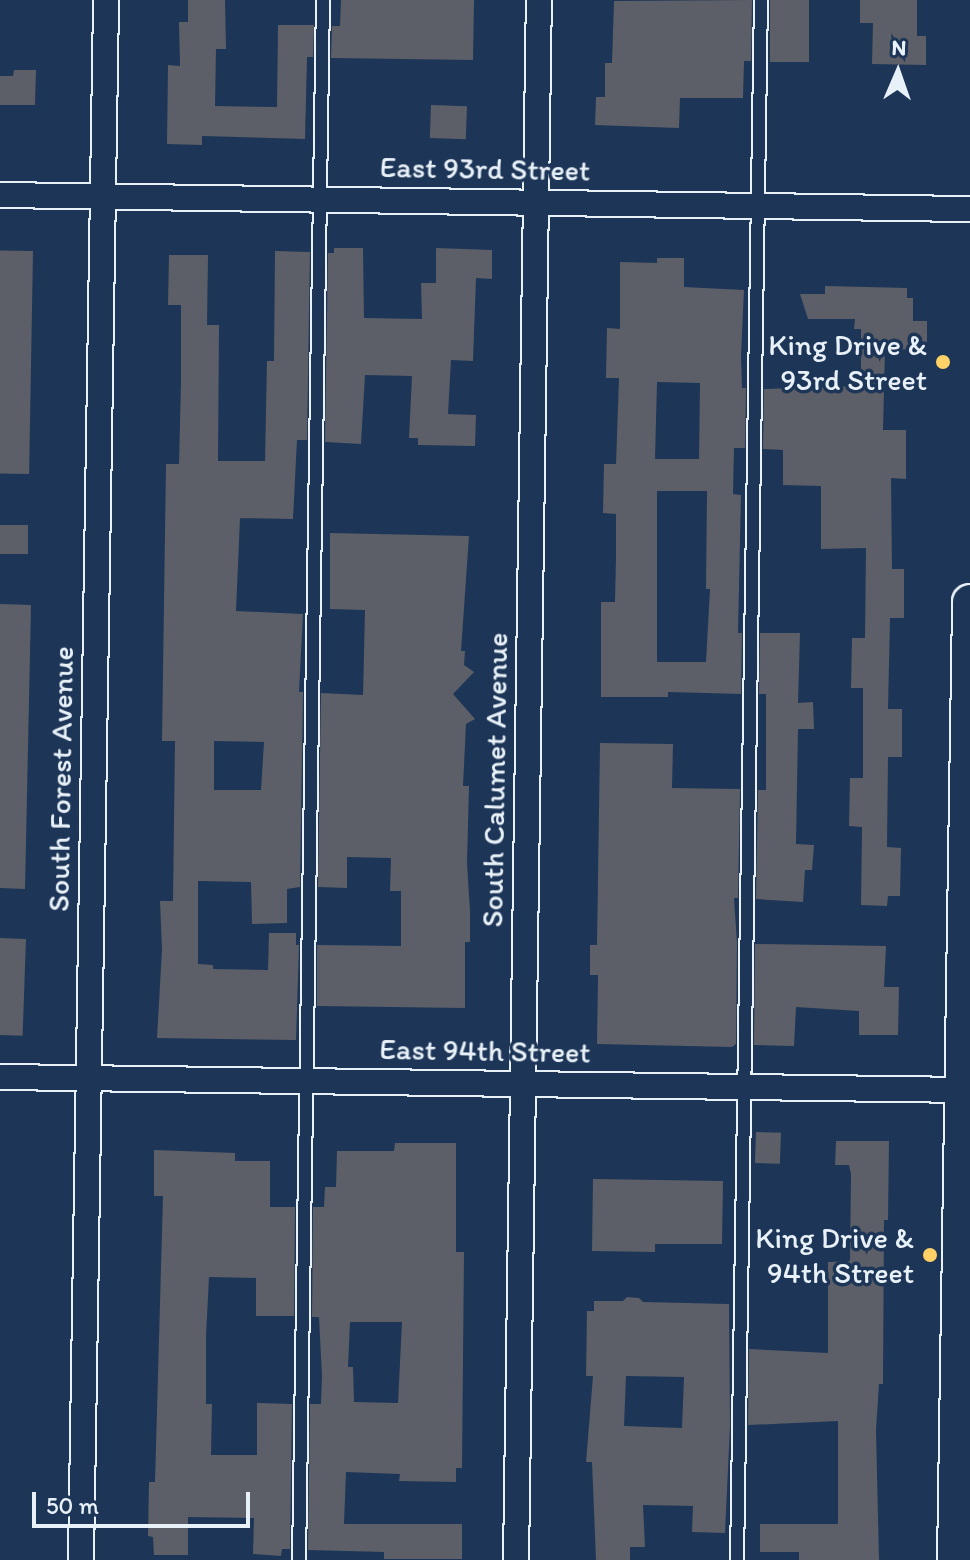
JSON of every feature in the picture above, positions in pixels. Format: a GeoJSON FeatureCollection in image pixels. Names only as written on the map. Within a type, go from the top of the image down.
{"type":"FeatureCollection","features":[{"type":"Feature","properties":{"kind":"street","name":"South Forest Avenue"},"geometry":{"type":"LineString","coordinates":[[81,1560],[106,0]]}},
{"type":"Feature","properties":{"kind":"street","name":"South Calumet Avenue"},"geometry":{"type":"LineString","coordinates":[[516,1560],[539,0]]}},
{"type":"Feature","properties":{"kind":"street","name":"East 93rd Street"},"geometry":{"type":"LineString","coordinates":[[0,195],[970,209]]}},
{"type":"Feature","properties":{"kind":"street"},"geometry":{"type":"LineString","coordinates":[[955,1560],[967,1090],[970,602]]}},
{"type":"Feature","properties":{"kind":"street","name":"East 94th Street"},"geometry":{"type":"LineString","coordinates":[[0,1077],[967,1090]]}},
{"type":"Feature","properties":{"kind":"lane"},"geometry":{"type":"LineString","coordinates":[[299,1560],[323,0]]}},
{"type":"Feature","properties":{"kind":"lane"},"geometry":{"type":"LineString","coordinates":[[737,1560],[761,0]]}},
{"type":"Feature","properties":{"kind":"building"},"geometry":{"type":"Polygon","coordinates":[[[188,0],[225,0],[226,49],[216,49],[215,106],[277,107],[278,25],[314,25],[313,57],[307,57],[305,139],[202,136],[202,145],[167,144],[168,65],[180,66],[179,22],[188,22],[188,0]]]}},
{"type":"Feature","properties":{"kind":"building"},"geometry":{"type":"Polygon","coordinates":[[[341,0],[474,0],[473,60],[331,58],[332,26],[340,26],[341,0]]]}},
{"type":"Feature","properties":{"kind":"building"},"geometry":{"type":"Polygon","coordinates":[[[752,0],[751,61],[744,61],[743,98],[680,98],[679,128],[595,125],[596,97],[605,97],[605,63],[612,63],[614,1],[752,0]]]}},
{"type":"Feature","properties":{"kind":"building"},"geometry":{"type":"Polygon","coordinates":[[[770,0],[809,0],[809,62],[770,62],[770,0]]]}},
{"type":"Feature","properties":{"kind":"building"},"geometry":{"type":"Polygon","coordinates":[[[860,0],[917,0],[917,36],[926,36],[926,65],[872,64],[873,23],[860,23],[860,0]]]}},
{"type":"Feature","properties":{"kind":"building"},"geometry":{"type":"Polygon","coordinates":[[[14,70],[36,70],[35,105],[0,105],[0,76],[13,76],[14,70]]]}},
{"type":"Feature","properties":{"kind":"building"},"geometry":{"type":"Polygon","coordinates":[[[431,105],[467,106],[466,139],[430,138],[431,105]]]}},
{"type":"Feature","properties":{"kind":"building"},"geometry":{"type":"Polygon","coordinates":[[[334,248],[363,248],[364,318],[422,319],[421,283],[436,283],[436,248],[492,250],[492,279],[476,278],[473,361],[451,360],[448,414],[476,415],[475,446],[418,445],[418,438],[409,438],[412,376],[365,375],[361,444],[325,442],[328,253],[334,253],[334,248]]]}},
{"type":"Feature","properties":{"kind":"building"},"geometry":{"type":"Polygon","coordinates":[[[0,250],[33,251],[29,474],[0,473],[0,250]]]}},
{"type":"Feature","properties":{"kind":"building"},"geometry":{"type":"Polygon","coordinates":[[[275,251],[310,252],[307,440],[297,440],[293,519],[240,518],[236,611],[303,614],[299,692],[303,692],[300,887],[287,889],[287,923],[252,924],[251,882],[198,881],[198,964],[213,965],[213,969],[268,970],[269,933],[296,933],[296,945],[299,945],[296,1040],[157,1038],[162,950],[160,901],[173,901],[175,741],[162,741],[166,464],[179,464],[181,381],[181,305],[168,305],[169,255],[208,255],[207,325],[219,325],[218,461],[265,461],[267,361],[274,361],[275,251]],[[214,741],[214,790],[261,790],[264,742],[214,741]]]}},
{"type":"Feature","properties":{"kind":"building"},"geometry":{"type":"Polygon","coordinates":[[[657,258],[684,258],[684,287],[744,290],[741,356],[742,388],[746,388],[745,448],[734,448],[733,494],[741,495],[738,633],[742,633],[741,694],[668,692],[668,697],[601,697],[601,602],[615,602],[616,557],[616,514],[603,513],[604,464],[616,464],[619,378],[606,378],[607,328],[620,329],[620,262],[657,263],[657,258]],[[657,382],[655,459],[699,459],[700,383],[657,382]],[[657,491],[657,662],[706,662],[710,589],[706,589],[707,491],[657,491]]]}},
{"type":"Feature","properties":{"kind":"building"},"geometry":{"type":"Polygon","coordinates":[[[825,286],[907,288],[907,298],[913,298],[913,321],[927,321],[927,350],[885,349],[883,430],[906,430],[906,479],[891,478],[892,569],[904,569],[904,618],[890,618],[888,709],[902,709],[902,757],[888,757],[887,847],[901,848],[900,896],[888,896],[887,906],[861,905],[862,827],[849,826],[850,778],[863,778],[863,688],[851,688],[852,638],[865,638],[866,548],[821,549],[821,486],[783,485],[783,450],[763,449],[764,389],[861,386],[861,329],[854,329],[855,319],[808,319],[800,294],[825,294],[825,286]]]}},
{"type":"Feature","properties":{"kind":"building"},"geometry":{"type":"Polygon","coordinates":[[[0,525],[28,525],[28,554],[0,554],[0,525]]]}},
{"type":"Feature","properties":{"kind":"building"},"geometry":{"type":"Polygon","coordinates":[[[330,533],[469,536],[461,651],[465,651],[464,665],[474,672],[453,694],[475,719],[466,724],[463,786],[469,786],[467,863],[470,942],[465,942],[465,1008],[317,1006],[317,945],[401,946],[401,891],[390,891],[391,858],[347,857],[347,888],[318,887],[321,693],[363,695],[365,610],[330,609],[330,533]]]}},
{"type":"Feature","properties":{"kind":"building"},"geometry":{"type":"Polygon","coordinates":[[[0,604],[31,605],[25,889],[0,888],[0,604]]]}},
{"type":"Feature","properties":{"kind":"building"},"geometry":{"type":"Polygon","coordinates":[[[760,633],[800,633],[798,703],[813,702],[814,729],[798,729],[796,844],[814,845],[812,870],[805,870],[803,902],[756,899],[758,790],[766,790],[766,694],[759,694],[760,633]]]}},
{"type":"Feature","properties":{"kind":"building"},"geometry":{"type":"Polygon","coordinates":[[[600,743],[673,744],[672,788],[740,789],[738,898],[734,898],[736,1044],[732,1047],[597,1044],[598,975],[590,975],[590,945],[597,945],[600,743]]]}},
{"type":"Feature","properties":{"kind":"building"},"geometry":{"type":"Polygon","coordinates":[[[0,938],[26,939],[23,1036],[0,1035],[0,938]]]}},
{"type":"Feature","properties":{"kind":"building"},"geometry":{"type":"Polygon","coordinates":[[[755,944],[886,946],[884,987],[899,987],[898,1035],[859,1035],[859,1011],[796,1007],[794,1046],[754,1045],[755,944]]]}},
{"type":"Feature","properties":{"kind":"building"},"geometry":{"type":"Polygon","coordinates":[[[756,1132],[781,1133],[780,1164],[755,1163],[756,1132]]]}},
{"type":"Feature","properties":{"kind":"building"},"geometry":{"type":"Polygon","coordinates":[[[836,1141],[889,1141],[888,1220],[884,1220],[883,1384],[879,1384],[876,1430],[879,1560],[799,1560],[799,1552],[760,1552],[760,1524],[838,1524],[838,1421],[748,1425],[749,1349],[828,1353],[828,1262],[850,1261],[851,1174],[849,1165],[835,1165],[836,1141]]]}},
{"type":"Feature","properties":{"kind":"building"},"geometry":{"type":"Polygon","coordinates":[[[395,1143],[456,1143],[456,1252],[464,1252],[462,1468],[456,1468],[456,1482],[399,1481],[400,1474],[346,1472],[344,1524],[462,1524],[462,1559],[384,1559],[384,1552],[308,1550],[310,1404],[321,1404],[322,1376],[319,1317],[312,1317],[313,1207],[324,1207],[325,1187],[336,1187],[337,1151],[394,1151],[395,1143]],[[350,1322],[348,1367],[353,1367],[354,1402],[398,1403],[402,1322],[350,1322]]]}},
{"type":"Feature","properties":{"kind":"building"},"geometry":{"type":"Polygon","coordinates":[[[154,1150],[235,1153],[235,1161],[270,1161],[270,1207],[295,1207],[294,1316],[256,1316],[256,1278],[209,1277],[206,1336],[206,1404],[212,1404],[211,1455],[257,1455],[257,1403],[292,1404],[290,1549],[282,1549],[281,1556],[253,1554],[254,1518],[188,1517],[188,1555],[154,1555],[153,1537],[148,1536],[149,1482],[155,1482],[163,1196],[154,1196],[154,1150]]]}},
{"type":"Feature","properties":{"kind":"building"},"geometry":{"type":"Polygon","coordinates":[[[593,1179],[723,1181],[722,1244],[655,1244],[655,1252],[592,1251],[593,1179]]]}},
{"type":"Feature","properties":{"kind":"building"},"geometry":{"type":"Polygon","coordinates":[[[627,1297],[639,1298],[643,1302],[729,1304],[730,1426],[725,1533],[692,1532],[693,1506],[643,1505],[645,1547],[630,1547],[630,1560],[596,1560],[592,1462],[586,1462],[593,1376],[586,1376],[587,1311],[594,1311],[594,1301],[623,1301],[627,1297]],[[626,1376],[624,1426],[682,1428],[684,1377],[626,1376]]]}},
{"type":"Feature","properties":{"kind":"place","name":"King Drive & 93rd Street"},"geometry":{"type":"Point","coordinates":[943,362]}},
{"type":"Feature","properties":{"kind":"place","name":"King Drive & 94th Street"},"geometry":{"type":"Point","coordinates":[930,1255]}}]}
